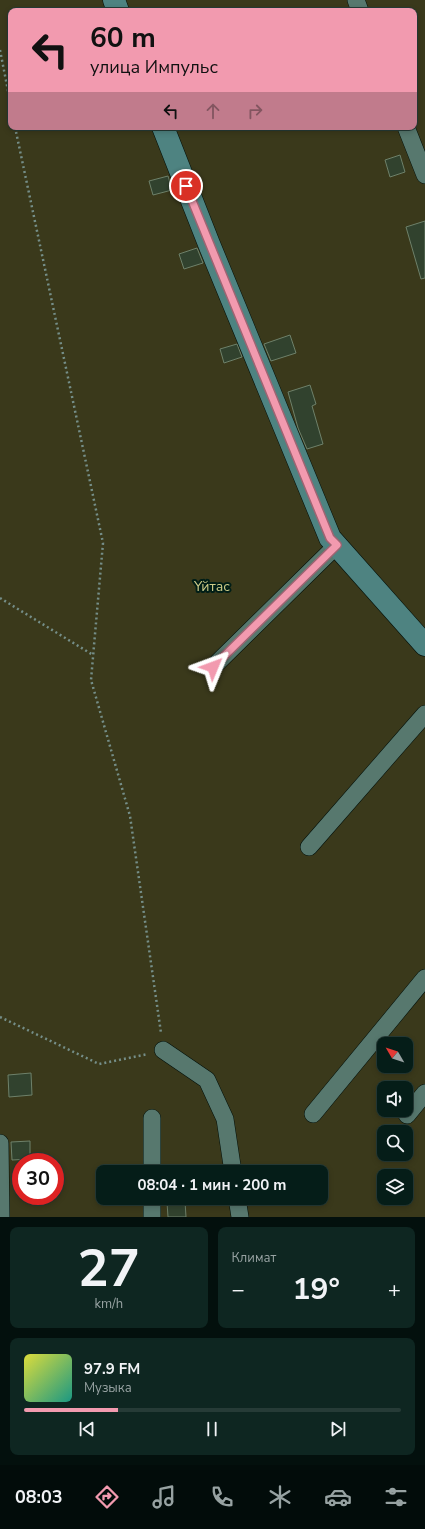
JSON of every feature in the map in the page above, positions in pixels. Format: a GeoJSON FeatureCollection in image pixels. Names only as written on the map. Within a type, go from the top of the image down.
{"type":"FeatureCollection","features":[{"type":"Feature","properties":{"kind":"street"},"geometry":{"type":"LineString","coordinates":[[164,130],[209,244],[330,538],[425,645]]}},
{"type":"Feature","properties":{"kind":"street"},"geometry":{"type":"LineString","coordinates":[[407,130],[425,175]]}},
{"type":"Feature","properties":{"kind":"street"},"geometry":{"type":"LineString","coordinates":[[213,667],[337,545]]}},
{"type":"Feature","properties":{"kind":"street"},"geometry":{"type":"LineString","coordinates":[[309,847],[425,714]]}},
{"type":"Feature","properties":{"kind":"street"},"geometry":{"type":"LineString","coordinates":[[313,1114],[425,978]]}},
{"type":"Feature","properties":{"kind":"street"},"geometry":{"type":"LineString","coordinates":[[163,1050],[207,1080],[225,1118],[232,1165]]}},
{"type":"Feature","properties":{"kind":"street"},"geometry":{"type":"LineString","coordinates":[[413,1108],[425,1093]]}},
{"type":"Feature","properties":{"kind":"street"},"geometry":{"type":"LineString","coordinates":[[152,1118],[152,1165]]}},
{"type":"Feature","properties":{"kind":"street"},"geometry":{"type":"LineString","coordinates":[[0,1143],[1,1217]]}},
{"type":"Feature","properties":{"kind":"street"},"geometry":{"type":"LineString","coordinates":[[152,1205],[152,1217]]}},
{"type":"Feature","properties":{"kind":"street"},"geometry":{"type":"LineString","coordinates":[[238,1205],[240,1217]]}},
{"type":"Feature","properties":{"kind":"path"},"geometry":{"type":"LineString","coordinates":[[0,50],[8,91]]}},
{"type":"Feature","properties":{"kind":"path"},"geometry":{"type":"LineString","coordinates":[[0,1017],[99,1064],[163,1050],[130,816],[91,680],[103,542],[17,130]]}},
{"type":"Feature","properties":{"kind":"path"},"geometry":{"type":"LineString","coordinates":[[0,598],[93,655]]}},
{"type":"Feature","properties":{"kind":"green space","name":"Үйтас"},"geometry":{"type":"Polygon","coordinates":[[[0,0],[425,0],[425,1217],[0,1217],[0,0]]]}},
{"type":"Feature","properties":{"kind":"building"},"geometry":{"type":"Polygon","coordinates":[[[400,155],[405,172],[390,177],[385,160],[400,155]]]}},
{"type":"Feature","properties":{"kind":"building"},"geometry":{"type":"Polygon","coordinates":[[[168,176],[172,190],[153,195],[149,181],[168,176]]]}},
{"type":"Feature","properties":{"kind":"building"},"geometry":{"type":"Polygon","coordinates":[[[425,221],[425,278],[421,279],[406,227],[425,221]]]}},
{"type":"Feature","properties":{"kind":"building"},"geometry":{"type":"Polygon","coordinates":[[[197,248],[203,263],[184,269],[179,254],[197,248]]]}},
{"type":"Feature","properties":{"kind":"building"},"geometry":{"type":"Polygon","coordinates":[[[290,335],[296,353],[271,361],[264,344],[290,335]]]}},
{"type":"Feature","properties":{"kind":"building"},"geometry":{"type":"Polygon","coordinates":[[[237,344],[242,357],[224,363],[220,349],[237,344]]]}},
{"type":"Feature","properties":{"kind":"building"},"geometry":{"type":"Polygon","coordinates":[[[310,385],[316,404],[312,406],[323,444],[307,449],[298,428],[288,392],[310,385]]]}},
{"type":"Feature","properties":{"kind":"building"},"geometry":{"type":"Polygon","coordinates":[[[31,1073],[32,1095],[9,1097],[8,1075],[31,1073]]]}},
{"type":"Feature","properties":{"kind":"building"},"geometry":{"type":"Polygon","coordinates":[[[30,1141],[30,1153],[12,1153],[12,1160],[11,1142],[30,1141]]]}},
{"type":"Feature","properties":{"kind":"building"},"geometry":{"type":"Polygon","coordinates":[[[167,1205],[185,1205],[186,1217],[168,1217],[167,1205]]]}},
{"type":"Feature","properties":{"kind":"route"},"geometry":{"type":"LineString","coordinates":[[186,186],[330,538],[337,545],[213,667]]}}]}
